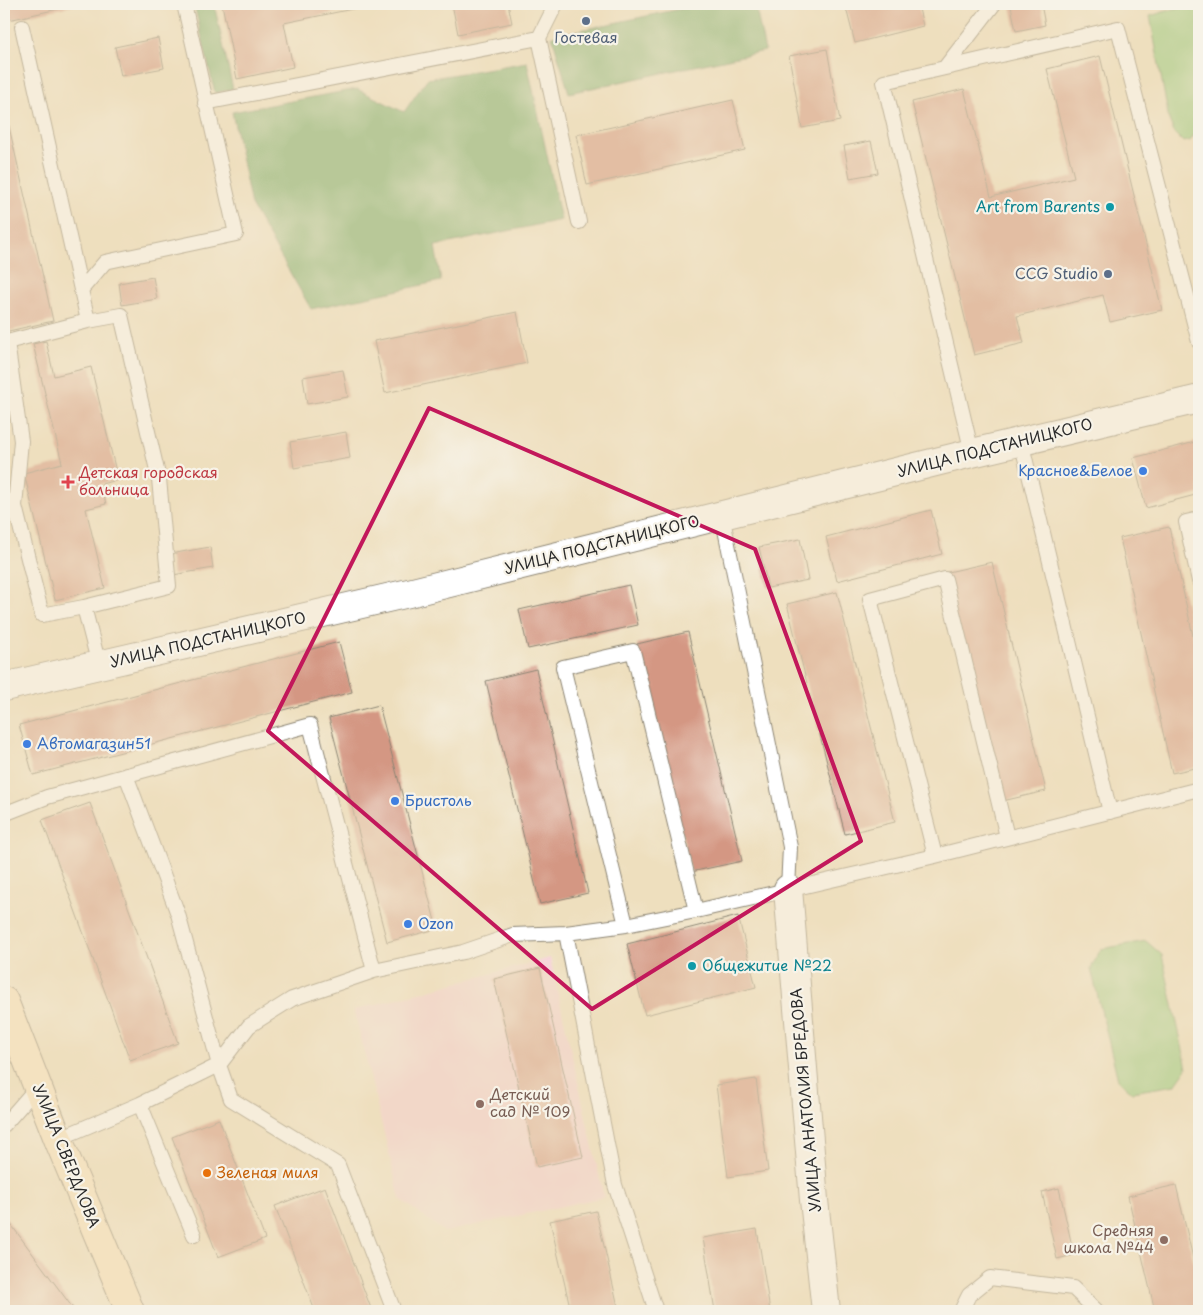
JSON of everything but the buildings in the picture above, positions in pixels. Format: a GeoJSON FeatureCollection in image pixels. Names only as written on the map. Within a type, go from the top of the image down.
{"type":"FeatureCollection","features":[{"type":"Feature","properties":{"kind":"street","name":"УЛИЦА ПОДСТАНИЦКОГО"},"geometry":{"type":"LineString","coordinates":[[4,688],[413,592],[722,514],[1199,399]]}},
{"type":"Feature","properties":{"kind":"street","name":"УЛИЦА АНАТОЛИЯ БРЕДОВА"},"geometry":{"type":"LineString","coordinates":[[788,889],[814,1200],[826,1311]]}},
{"type":"Feature","properties":{"kind":"street","name":"УЛИЦА СВЕРДЛОВА"},"geometry":{"type":"LineString","coordinates":[[4,1001],[58,1139],[130,1311]]}},
{"type":"Feature","properties":{"kind":"lane"},"geometry":{"type":"LineString","coordinates":[[81,290],[105,262],[236,234],[184,4]]}},
{"type":"Feature","properties":{"kind":"lane"},"geometry":{"type":"LineString","coordinates":[[556,4],[539,38],[579,222]]}},
{"type":"Feature","properties":{"kind":"lane"},"geometry":{"type":"LineString","coordinates":[[946,66],[994,4]]}},
{"type":"Feature","properties":{"kind":"lane"},"geometry":{"type":"LineString","coordinates":[[22,28],[88,321]]}},
{"type":"Feature","properties":{"kind":"lane"},"geometry":{"type":"LineString","coordinates":[[972,453],[884,82],[946,66],[1118,28],[1199,342]]}},
{"type":"Feature","properties":{"kind":"lane"},"geometry":{"type":"LineString","coordinates":[[205,103],[539,38]]}},
{"type":"Feature","properties":{"kind":"lane"},"geometry":{"type":"LineString","coordinates":[[121,315],[159,479],[169,586],[84,607],[42,615],[15,506],[21,441],[8,342],[88,321],[121,315]]}},
{"type":"Feature","properties":{"kind":"lane"},"geometry":{"type":"LineString","coordinates":[[1021,441],[1110,812]]}},
{"type":"Feature","properties":{"kind":"lane"},"geometry":{"type":"LineString","coordinates":[[722,514],[790,847],[788,889]]}},
{"type":"Feature","properties":{"kind":"lane"},"geometry":{"type":"LineString","coordinates":[[1199,519],[1186,522],[1199,581]]}},
{"type":"Feature","properties":{"kind":"lane"},"geometry":{"type":"LineString","coordinates":[[934,856],[870,599],[945,579],[1007,837]]}},
{"type":"Feature","properties":{"kind":"lane"},"geometry":{"type":"LineString","coordinates":[[84,607],[98,665]]}},
{"type":"Feature","properties":{"kind":"lane"},"geometry":{"type":"LineString","coordinates":[[626,925],[563,667],[633,651],[696,911]]}},
{"type":"Feature","properties":{"kind":"lane"},"geometry":{"type":"LineString","coordinates":[[4,814],[47,797],[310,725],[374,971]]}},
{"type":"Feature","properties":{"kind":"lane"},"geometry":{"type":"LineString","coordinates":[[126,775],[178,914],[219,1066],[231,1098],[338,1165],[394,1311]]}},
{"type":"Feature","properties":{"kind":"lane"},"geometry":{"type":"LineString","coordinates":[[58,1139],[140,1104],[219,1066],[249,1026],[292,999],[374,971],[463,952],[513,935],[566,933],[626,925],[696,911],[934,856],[1199,789]]}},
{"type":"Feature","properties":{"kind":"lane"},"geometry":{"type":"LineString","coordinates":[[566,933],[615,1185],[656,1311]]}},
{"type":"Feature","properties":{"kind":"lane"},"geometry":{"type":"LineString","coordinates":[[4,1125],[38,1086]]}},
{"type":"Feature","properties":{"kind":"lane"},"geometry":{"type":"LineString","coordinates":[[140,1104],[194,1235]]}},
{"type":"Feature","properties":{"kind":"lane"},"geometry":{"type":"LineString","coordinates":[[961,1311],[969,1295],[990,1278],[1073,1288],[1097,1311]]}},
{"type":"Feature","properties":{"kind":"highlighted area"},"geometry":{"type":"Polygon","coordinates":[[[429,408],[755,549],[861,841],[592,1009],[268,731],[429,408]]]}},
{"type":"Feature","properties":{"kind":"shaded area","name":"Детский сад № 109"},"geometry":{"type":"Polygon","coordinates":[[[550,958],[604,1197],[445,1232],[400,1199],[354,1010],[550,958]]]}},
{"type":"Feature","properties":{"kind":"green space"},"geometry":{"type":"Polygon","coordinates":[[[194,4],[214,4],[233,89],[215,93],[194,4]]]}},
{"type":"Feature","properties":{"kind":"green space"},"geometry":{"type":"Polygon","coordinates":[[[693,4],[755,4],[765,51],[569,93],[552,36],[694,6],[693,4]]]}},
{"type":"Feature","properties":{"kind":"green space"},"geometry":{"type":"Polygon","coordinates":[[[1190,4],[1199,4],[1199,129],[1190,141],[1183,142],[1175,134],[1169,120],[1150,16],[1190,4]]]}},
{"type":"Feature","properties":{"kind":"green space"},"geometry":{"type":"Polygon","coordinates":[[[527,62],[561,220],[435,246],[441,281],[311,309],[251,205],[232,112],[357,89],[404,112],[427,79],[527,62]]]}},
{"type":"Feature","properties":{"kind":"green space"},"geometry":{"type":"Polygon","coordinates":[[[1146,941],[1162,955],[1187,1068],[1175,1085],[1132,1092],[1118,1080],[1091,968],[1101,949],[1146,941]]]}},
{"type":"Feature","properties":{"kind":"place","name":"Гостевая"},"geometry":{"type":"Point","coordinates":[586,21]}},
{"type":"Feature","properties":{"kind":"place","name":"Art from Barents"},"geometry":{"type":"Point","coordinates":[1110,207]}},
{"type":"Feature","properties":{"kind":"place","name":"CCG Studio"},"geometry":{"type":"Point","coordinates":[1108,274]}},
{"type":"Feature","properties":{"kind":"place","name":"Красное&Белое"},"geometry":{"type":"Point","coordinates":[1143,471]}},
{"type":"Feature","properties":{"kind":"place","name":"Детская городская больница"},"geometry":{"type":"Point","coordinates":[68,482]}},
{"type":"Feature","properties":{"kind":"place","name":"Автомагазин51"},"geometry":{"type":"Point","coordinates":[27,744]}},
{"type":"Feature","properties":{"kind":"place","name":"Бристоль"},"geometry":{"type":"Point","coordinates":[395,801]}},
{"type":"Feature","properties":{"kind":"place","name":"Ozon"},"geometry":{"type":"Point","coordinates":[408,924]}},
{"type":"Feature","properties":{"kind":"place","name":"Общежитие №22"},"geometry":{"type":"Point","coordinates":[692,966]}},
{"type":"Feature","properties":{"kind":"place","name":"Детский сад № 109"},"geometry":{"type":"Point","coordinates":[480,1104]}},
{"type":"Feature","properties":{"kind":"place","name":"Зеленая миля"},"geometry":{"type":"Point","coordinates":[207,1173]}},
{"type":"Feature","properties":{"kind":"place","name":"Средняя школа №44"},"geometry":{"type":"Point","coordinates":[1164,1240]}}]}
